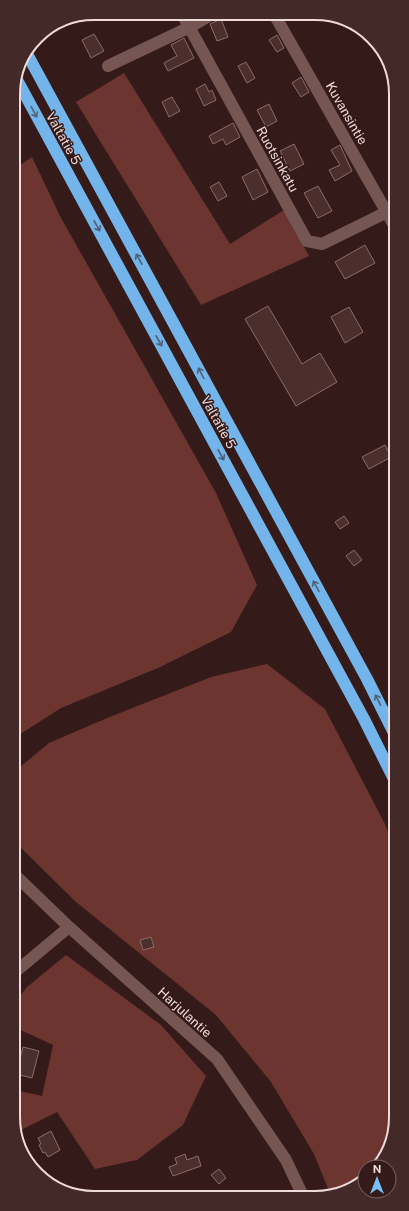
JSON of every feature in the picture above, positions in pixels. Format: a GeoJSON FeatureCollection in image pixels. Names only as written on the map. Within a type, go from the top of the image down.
{"type":"FeatureCollection","features":[{"type":"Feature","properties":{"kind":"highway","name":"Valtatie 5"},"geometry":{"type":"LineString","coordinates":[[29,58],[367,679],[389,723]]}},
{"type":"Feature","properties":{"kind":"highway","name":"Valtatie 5"},"geometry":{"type":"LineString","coordinates":[[20,86],[364,719],[389,769]]}},
{"type":"Feature","properties":{"kind":"street","name":"Ruotsinkatu"},"geometry":{"type":"LineString","coordinates":[[186,20],[307,241],[322,244],[387,212]]}},
{"type":"Feature","properties":{"kind":"street"},"geometry":{"type":"LineString","coordinates":[[108,66],[202,20]]}},
{"type":"Feature","properties":{"kind":"street","name":"Kuvansintie"},"geometry":{"type":"LineString","coordinates":[[277,20],[389,216]]}},
{"type":"Feature","properties":{"kind":"street","name":"Harjulantie"},"geometry":{"type":"LineString","coordinates":[[20,880],[69,927],[217,1059],[286,1160],[301,1191]]}},
{"type":"Feature","properties":{"kind":"street"},"geometry":{"type":"LineString","coordinates":[[20,968],[69,927]]}},
{"type":"Feature","properties":{"kind":"shaded area"},"geometry":{"type":"Polygon","coordinates":[[[124,73],[230,244],[284,210],[309,256],[201,305],[76,102],[124,73]]]}},
{"type":"Feature","properties":{"kind":"shaded area"},"geometry":{"type":"Polygon","coordinates":[[[32,157],[60,216],[216,493],[257,585],[231,632],[158,668],[61,708],[20,734],[20,165],[32,157]]]}},
{"type":"Feature","properties":{"kind":"shaded area"},"geometry":{"type":"Polygon","coordinates":[[[267,664],[325,709],[389,834],[388,1132],[376,1159],[357,1159],[357,1178],[352,1181],[329,1190],[314,1154],[271,1082],[216,1015],[76,902],[20,847],[20,767],[49,743],[107,718],[211,677],[267,664]]]}},
{"type":"Feature","properties":{"kind":"shaded area"},"geometry":{"type":"Polygon","coordinates":[[[66,955],[161,1025],[206,1076],[183,1125],[137,1160],[95,1169],[57,1112],[21,1130],[20,1091],[42,1096],[53,1045],[20,1030],[20,996],[27,987],[66,955]]]}},
{"type":"Feature","properties":{"kind":"building"},"geometry":{"type":"Polygon","coordinates":[[[221,20],[228,37],[217,41],[210,24],[221,20]]]}},
{"type":"Feature","properties":{"kind":"building"},"geometry":{"type":"Polygon","coordinates":[[[94,34],[104,51],[91,58],[82,40],[94,34]]]}},
{"type":"Feature","properties":{"kind":"building"},"geometry":{"type":"Polygon","coordinates":[[[277,35],[284,48],[277,52],[269,40],[277,35]]]}},
{"type":"Feature","properties":{"kind":"building"},"geometry":{"type":"Polygon","coordinates":[[[184,38],[194,58],[168,71],[164,63],[177,56],[171,45],[184,38]]]}},
{"type":"Feature","properties":{"kind":"building"},"geometry":{"type":"Polygon","coordinates":[[[246,62],[255,78],[247,83],[238,66],[246,62]]]}},
{"type":"Feature","properties":{"kind":"building"},"geometry":{"type":"Polygon","coordinates":[[[301,77],[309,92],[301,97],[292,83],[301,77]]]}},
{"type":"Feature","properties":{"kind":"building"},"geometry":{"type":"Polygon","coordinates":[[[205,84],[209,92],[212,90],[216,100],[204,106],[196,89],[205,84]]]}},
{"type":"Feature","properties":{"kind":"building"},"geometry":{"type":"Polygon","coordinates":[[[172,97],[180,111],[169,117],[162,102],[172,97]]]}},
{"type":"Feature","properties":{"kind":"building"},"geometry":{"type":"Polygon","coordinates":[[[269,104],[277,121],[266,127],[257,110],[269,104]]]}},
{"type":"Feature","properties":{"kind":"building"},"geometry":{"type":"Polygon","coordinates":[[[233,123],[240,137],[226,145],[223,139],[213,144],[209,136],[233,123]]]}},
{"type":"Feature","properties":{"kind":"building"},"geometry":{"type":"Polygon","coordinates":[[[294,144],[304,164],[290,171],[280,151],[294,144]]]}},
{"type":"Feature","properties":{"kind":"building"},"geometry":{"type":"Polygon","coordinates":[[[340,145],[352,171],[335,181],[329,170],[340,165],[331,150],[340,145]]]}},
{"type":"Feature","properties":{"kind":"building"},"geometry":{"type":"Polygon","coordinates":[[[257,169],[268,192],[253,200],[242,177],[257,169]]]}},
{"type":"Feature","properties":{"kind":"building"},"geometry":{"type":"Polygon","coordinates":[[[219,182],[227,196],[218,201],[210,187],[219,182]]]}},
{"type":"Feature","properties":{"kind":"building"},"geometry":{"type":"Polygon","coordinates":[[[318,186],[332,211],[318,218],[304,193],[318,186]]]}},
{"type":"Feature","properties":{"kind":"building"},"geometry":{"type":"Polygon","coordinates":[[[365,245],[375,263],[345,279],[335,262],[365,245]]]}},
{"type":"Feature","properties":{"kind":"building"},"geometry":{"type":"Polygon","coordinates":[[[268,306],[302,364],[320,353],[337,382],[296,406],[245,319],[268,306]]]}},
{"type":"Feature","properties":{"kind":"building"},"geometry":{"type":"Polygon","coordinates":[[[349,307],[363,332],[345,343],[331,317],[349,307]]]}},
{"type":"Feature","properties":{"kind":"building"},"geometry":{"type":"Polygon","coordinates":[[[385,445],[389,453],[389,458],[369,469],[362,457],[385,445]]]}},
{"type":"Feature","properties":{"kind":"building"},"geometry":{"type":"Polygon","coordinates":[[[344,516],[349,523],[340,529],[335,522],[344,516]]]}},
{"type":"Feature","properties":{"kind":"building"},"geometry":{"type":"Polygon","coordinates":[[[354,550],[362,560],[354,566],[346,556],[354,550]]]}},
{"type":"Feature","properties":{"kind":"building"},"geometry":{"type":"Polygon","coordinates":[[[151,937],[154,947],[143,950],[140,940],[151,937]]]}},
{"type":"Feature","properties":{"kind":"building"},"geometry":{"type":"Polygon","coordinates":[[[23,1047],[39,1051],[32,1078],[20,1075],[20,1059],[23,1047]]]}},
{"type":"Feature","properties":{"kind":"building"},"geometry":{"type":"Polygon","coordinates":[[[51,1131],[60,1150],[48,1157],[45,1152],[43,1153],[39,1145],[41,1144],[38,1138],[51,1131]]]}},
{"type":"Feature","properties":{"kind":"building"},"geometry":{"type":"Polygon","coordinates":[[[185,1154],[187,1160],[198,1156],[201,1166],[173,1176],[169,1167],[177,1164],[175,1158],[185,1154]]]}},
{"type":"Feature","properties":{"kind":"building"},"geometry":{"type":"Polygon","coordinates":[[[219,1169],[226,1178],[219,1184],[211,1175],[219,1169]]]}}]}
